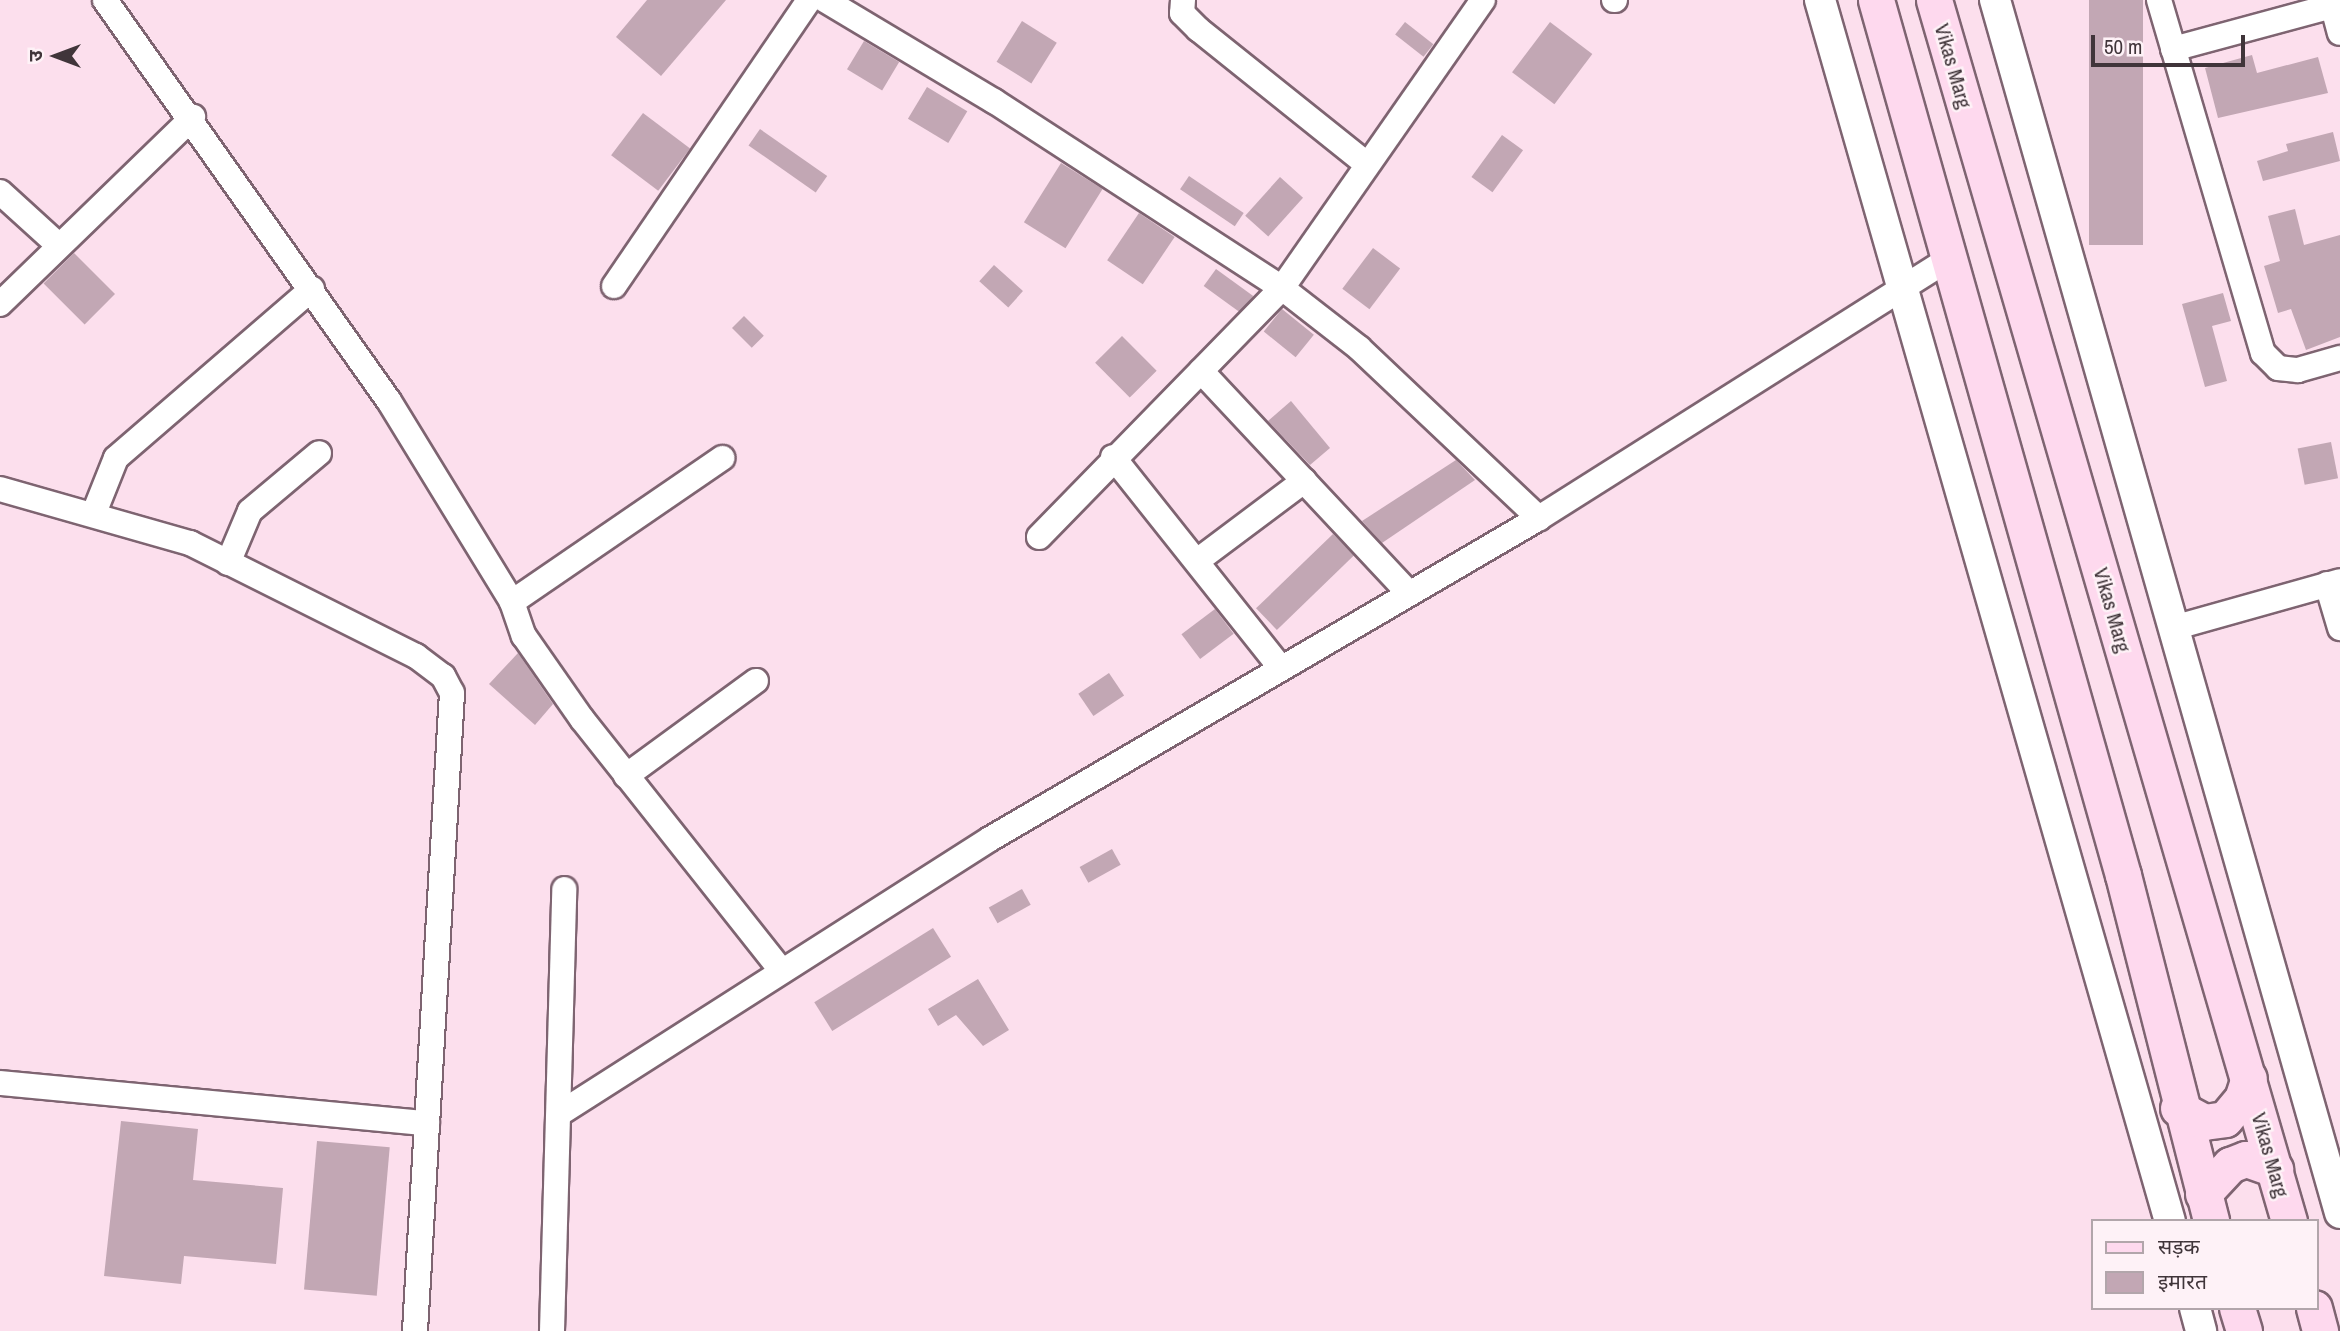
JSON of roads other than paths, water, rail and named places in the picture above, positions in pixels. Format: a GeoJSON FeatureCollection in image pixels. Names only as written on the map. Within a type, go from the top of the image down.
{"type":"FeatureCollection","features":[{"type":"Feature","properties":{"kind":"main road"},"geometry":{"type":"LineString","coordinates":[[1876,0],[2123,875],[2178,1108],[2207,1208]]}},
{"type":"Feature","properties":{"kind":"main road","name":"Vikas Marg"},"geometry":{"type":"LineString","coordinates":[[1934,0],[2288,1219]]}},
{"type":"Feature","properties":{"kind":"main road"},"geometry":{"type":"LineString","coordinates":[[2178,1108],[2204,1122],[2225,1119],[2242,1099],[2249,1078]]}},
{"type":"Feature","properties":{"kind":"main road"},"geometry":{"type":"LineString","coordinates":[[2207,1208],[2230,1165],[2246,1158],[2275,1169]]}},
{"type":"Feature","properties":{"kind":"main road"},"geometry":{"type":"LineString","coordinates":[[2238,1310],[2244,1331]]}},
{"type":"Feature","properties":{"kind":"main road"},"geometry":{"type":"LineString","coordinates":[[2315,1310],[2320,1331]]}},
{"type":"Feature","properties":{"kind":"street"},"geometry":{"type":"LineString","coordinates":[[105,0],[193,117],[312,289],[512,602],[524,636],[626,776],[780,969]]}},
{"type":"Feature","properties":{"kind":"street"},"geometry":{"type":"LineString","coordinates":[[1183,0],[1182,13],[1198,29],[1364,162]]}},
{"type":"Feature","properties":{"kind":"street"},"geometry":{"type":"LineString","coordinates":[[1039,537],[1113,457],[1282,288],[1364,162],[1483,0]]}},
{"type":"Feature","properties":{"kind":"street"},"geometry":{"type":"LineString","coordinates":[[1820,0],[2169,1219]]}},
{"type":"Feature","properties":{"kind":"street"},"geometry":{"type":"LineString","coordinates":[[1995,0],[2340,1213]]}},
{"type":"Feature","properties":{"kind":"street"},"geometry":{"type":"LineString","coordinates":[[2159,0],[2263,353],[2278,368],[2298,370],[2340,358]]}},
{"type":"Feature","properties":{"kind":"street"},"geometry":{"type":"LineString","coordinates":[[614,286],[826,1],[994,100],[1282,288],[1359,348],[1539,517]]}},
{"type":"Feature","properties":{"kind":"street"},"geometry":{"type":"LineString","coordinates":[[2173,49],[2334,3],[2340,33]]}},
{"type":"Feature","properties":{"kind":"street"},"geometry":{"type":"LineString","coordinates":[[0,303],[56,243],[193,117]]}},
{"type":"Feature","properties":{"kind":"street"},"geometry":{"type":"LineString","coordinates":[[0,192],[56,243]]}},
{"type":"Feature","properties":{"kind":"street"},"geometry":{"type":"LineString","coordinates":[[559,1114],[780,969],[1406,590],[1539,517],[1949,259]]}},
{"type":"Feature","properties":{"kind":"street"},"geometry":{"type":"LineString","coordinates":[[94,513],[116,458],[312,289]]}},
{"type":"Feature","properties":{"kind":"street"},"geometry":{"type":"LineString","coordinates":[[1201,371],[1406,590]]}},
{"type":"Feature","properties":{"kind":"street"},"geometry":{"type":"LineString","coordinates":[[228,563],[250,511],[319,453]]}},
{"type":"Feature","properties":{"kind":"street"},"geometry":{"type":"LineString","coordinates":[[1113,457],[1280,667]]}},
{"type":"Feature","properties":{"kind":"street"},"geometry":{"type":"LineString","coordinates":[[512,602],[722,458]]}},
{"type":"Feature","properties":{"kind":"street"},"geometry":{"type":"LineString","coordinates":[[1197,561],[1304,481]]}},
{"type":"Feature","properties":{"kind":"street"},"geometry":{"type":"LineString","coordinates":[[0,489],[144,525],[228,563],[416,656],[443,676],[452,693],[415,1331]]}},
{"type":"Feature","properties":{"kind":"street"},"geometry":{"type":"LineString","coordinates":[[2173,628],[2334,583],[2340,628]]}},
{"type":"Feature","properties":{"kind":"street"},"geometry":{"type":"LineString","coordinates":[[626,776],[756,681]]}},
{"type":"Feature","properties":{"kind":"street"},"geometry":{"type":"LineString","coordinates":[[552,1331],[564,889]]}},
{"type":"Feature","properties":{"kind":"street"},"geometry":{"type":"LineString","coordinates":[[0,1083],[427,1123]]}},
{"type":"Feature","properties":{"kind":"street"},"geometry":{"type":"LineString","coordinates":[[2196,1310],[2201,1331]]}}]}
